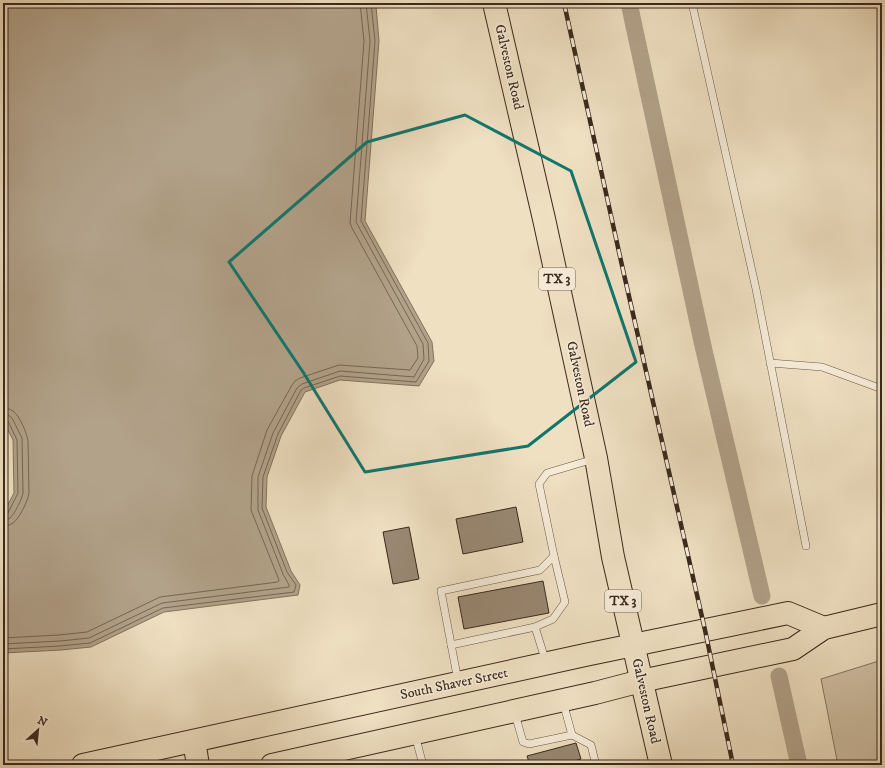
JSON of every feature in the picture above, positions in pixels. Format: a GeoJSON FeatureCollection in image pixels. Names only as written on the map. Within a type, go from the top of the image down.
{"type":"FeatureCollection","features":[{"type":"Feature","properties":{"kind":"main road","name":"Galveston Road"},"geometry":{"type":"LineString","coordinates":[[494,3],[596,458],[613,557],[661,765]]}},
{"type":"Feature","properties":{"kind":"main road","name":"South Shaver Street"},"geometry":{"type":"LineString","coordinates":[[82,765],[788,613],[824,628]]}},
{"type":"Feature","properties":{"kind":"main road"},"geometry":{"type":"LineString","coordinates":[[272,765],[563,700],[641,681],[793,649],[824,628],[882,614]]}},
{"type":"Feature","properties":{"kind":"main road"},"geometry":{"type":"LineString","coordinates":[[194,741],[198,765]]}},
{"type":"Feature","properties":{"kind":"lane"},"geometry":{"type":"LineString","coordinates":[[692,3],[756,288],[806,546]]}},
{"type":"Feature","properties":{"kind":"lane"},"geometry":{"type":"LineString","coordinates":[[770,363],[822,367],[882,389]]}},
{"type":"Feature","properties":{"kind":"lane"},"geometry":{"type":"LineString","coordinates":[[451,645],[535,627],[553,619],[565,602],[539,484],[547,473],[596,458]]}},
{"type":"Feature","properties":{"kind":"lane"},"geometry":{"type":"LineString","coordinates":[[458,683],[441,591],[540,570],[554,556]]}},
{"type":"Feature","properties":{"kind":"lane"},"geometry":{"type":"LineString","coordinates":[[535,627],[547,664]]}},
{"type":"Feature","properties":{"kind":"lane"},"geometry":{"type":"LineString","coordinates":[[563,700],[572,735]]}},
{"type":"Feature","properties":{"kind":"lane"},"geometry":{"type":"LineString","coordinates":[[514,711],[523,742],[529,744],[572,735],[591,745],[596,765]]}},
{"type":"Feature","properties":{"kind":"lane"},"geometry":{"type":"LineString","coordinates":[[414,733],[423,765]]}},
{"type":"Feature","properties":{"kind":"highlighted area"},"geometry":{"type":"Polygon","coordinates":[[[465,115],[571,171],[636,362],[528,446],[365,472],[303,372],[229,262],[367,142],[465,115]]]}},
{"type":"Feature","properties":{"kind":"shaded area"},"geometry":{"type":"Polygon","coordinates":[[[882,660],[882,765],[838,765],[821,679],[882,660]]]}},
{"type":"Feature","properties":{"kind":"water"},"geometry":{"type":"Polygon","coordinates":[[[3,3],[374,3],[376,6],[379,41],[365,221],[432,342],[434,361],[419,386],[340,380],[305,392],[281,436],[267,477],[266,507],[291,571],[300,585],[298,595],[164,612],[91,647],[3,653],[3,514],[14,493],[13,440],[3,420],[3,3]]]}},
{"type":"Feature","properties":{"kind":"building"},"geometry":{"type":"Polygon","coordinates":[[[516,507],[523,542],[463,554],[456,519],[516,507]]]}},
{"type":"Feature","properties":{"kind":"building"},"geometry":{"type":"Polygon","coordinates":[[[409,527],[419,579],[393,584],[383,532],[409,527]]]}},
{"type":"Feature","properties":{"kind":"building"},"geometry":{"type":"Polygon","coordinates":[[[543,581],[549,613],[464,629],[458,597],[543,581]]]}},
{"type":"Feature","properties":{"kind":"building"},"geometry":{"type":"Polygon","coordinates":[[[576,743],[581,759],[559,765],[530,765],[527,756],[576,743]]]}},
{"type":"Feature","properties":{"kind":"waterway"},"geometry":{"type":"LineString","coordinates":[[629,3],[703,346],[762,596]]}},
{"type":"Feature","properties":{"kind":"waterway"},"geometry":{"type":"LineString","coordinates":[[779,676],[799,765]]}},
{"type":"Feature","properties":{"kind":"railway"},"geometry":{"type":"LineString","coordinates":[[564,3],[705,630],[733,765]]}}]}
